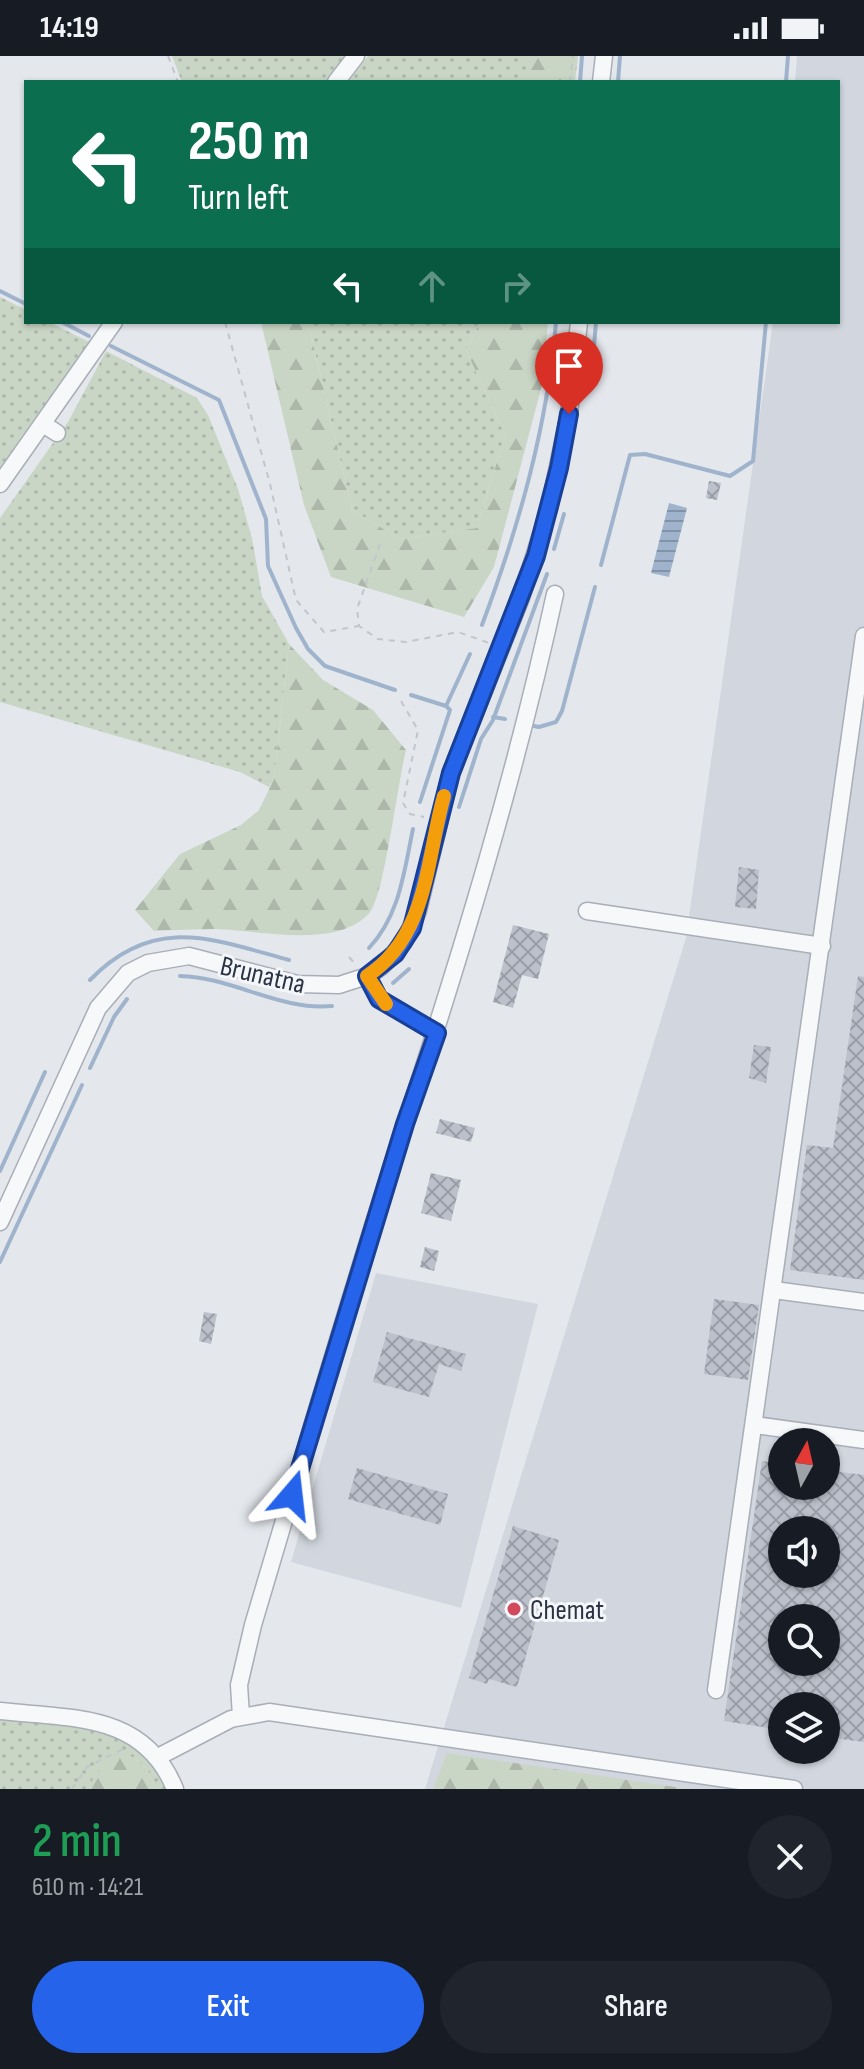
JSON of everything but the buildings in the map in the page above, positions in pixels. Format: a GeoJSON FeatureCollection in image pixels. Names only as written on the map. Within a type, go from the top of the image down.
{"type":"FeatureCollection","features":[{"type":"Feature","properties":{"kind":"street"},"geometry":{"type":"LineString","coordinates":[[338,80],[356,56]]}},
{"type":"Feature","properties":{"kind":"street"},"geometry":{"type":"LineString","coordinates":[[601,80],[604,56]]}},
{"type":"Feature","properties":{"kind":"street"},"geometry":{"type":"LineString","coordinates":[[0,484],[50,428],[113,324]]}},
{"type":"Feature","properties":{"kind":"street","name":"Brunatna"},"geometry":{"type":"LineString","coordinates":[[0,1222],[98,1008],[128,973],[148,963],[189,956],[319,986],[339,985],[395,954],[412,928],[451,773],[536,556],[553,495],[569,414],[579,324]]}},
{"type":"Feature","properties":{"kind":"street"},"geometry":{"type":"LineString","coordinates":[[241,1716],[239,1685],[253,1625],[405,1124],[437,1033],[535,686],[555,594]]}},
{"type":"Feature","properties":{"kind":"street"},"geometry":{"type":"LineString","coordinates":[[716,1690],[864,636]]}},
{"type":"Feature","properties":{"kind":"street"},"geometry":{"type":"LineString","coordinates":[[587,911],[822,946]]}},
{"type":"Feature","properties":{"kind":"street"},"geometry":{"type":"LineString","coordinates":[[363,972],[379,999],[437,1033]]}},
{"type":"Feature","properties":{"kind":"street"},"geometry":{"type":"LineString","coordinates":[[774,1290],[864,1302]]}},
{"type":"Feature","properties":{"kind":"street"},"geometry":{"type":"LineString","coordinates":[[755,1425],[864,1440]]}},
{"type":"Feature","properties":{"kind":"street"},"geometry":{"type":"LineString","coordinates":[[0,1711],[118,1728],[142,1740],[158,1757],[175,1789]]}},
{"type":"Feature","properties":{"kind":"street"},"geometry":{"type":"LineString","coordinates":[[158,1757],[241,1716],[269,1712],[794,1789]]}},
{"type":"Feature","properties":{"kind":"path"},"geometry":{"type":"LineString","coordinates":[[168,56],[177,80]]}},
{"type":"Feature","properties":{"kind":"path"},"geometry":{"type":"LineString","coordinates":[[570,80],[573,56]]}},
{"type":"Feature","properties":{"kind":"path"},"geometry":{"type":"LineString","coordinates":[[226,324],[270,484],[296,600],[324,632],[359,626],[378,639],[406,642],[458,632],[501,648]]}},
{"type":"Feature","properties":{"kind":"path"},"geometry":{"type":"LineString","coordinates":[[359,626],[357,609],[380,544]]}},
{"type":"Feature","properties":{"kind":"path"},"geometry":{"type":"LineString","coordinates":[[401,701],[418,730],[403,803],[410,814],[428,818],[426,826]]}},
{"type":"Feature","properties":{"kind":"path"},"geometry":{"type":"LineString","coordinates":[[347,972],[363,972]]}},
{"type":"Feature","properties":{"kind":"path"},"geometry":{"type":"LineString","coordinates":[[72,1789],[87,1767],[142,1740]]}},
{"type":"Feature","properties":{"kind":"shaded area"},"geometry":{"type":"Polygon","coordinates":[[[797,56],[864,56],[864,1789],[425,1789],[686,938],[773,324],[840,324],[840,80],[795,80],[797,56]]]}},
{"type":"Feature","properties":{"kind":"shaded area"},"geometry":{"type":"Polygon","coordinates":[[[376,1273],[538,1304],[461,1608],[291,1562],[376,1273]]]}},
{"type":"Feature","properties":{"kind":"green space"},"geometry":{"type":"Polygon","coordinates":[[[172,56],[345,56],[327,80],[181,80],[172,56]]]}},
{"type":"Feature","properties":{"kind":"green space"},"geometry":{"type":"Polygon","coordinates":[[[368,56],[528,56],[528,80],[350,80],[368,56]]]}},
{"type":"Feature","properties":{"kind":"green space"},"geometry":{"type":"Polygon","coordinates":[[[528,56],[578,56],[575,80],[528,80],[528,56]]]}},
{"type":"Feature","properties":{"kind":"green space"},"geometry":{"type":"Polygon","coordinates":[[[0,297],[24,309],[24,324],[53,324],[91,343],[0,473],[0,297]]]}},
{"type":"Feature","properties":{"kind":"green space"},"geometry":{"type":"Polygon","coordinates":[[[261,324],[308,324],[352,510],[400,539],[477,528],[505,435],[466,350],[479,324],[548,324],[542,385],[494,567],[464,617],[331,577],[304,505],[261,324]]]}},
{"type":"Feature","properties":{"kind":"green space"},"geometry":{"type":"Polygon","coordinates":[[[308,324],[479,324],[466,350],[505,435],[477,528],[400,539],[352,510],[308,324]]]}},
{"type":"Feature","properties":{"kind":"green space"},"geometry":{"type":"Polygon","coordinates":[[[106,351],[197,398],[208,415],[238,489],[252,538],[262,596],[289,644],[274,779],[269,787],[240,772],[0,702],[0,518],[68,422],[106,351]]]}},
{"type":"Feature","properties":{"kind":"green space"},"geometry":{"type":"Polygon","coordinates":[[[289,644],[323,680],[373,710],[406,750],[375,902],[370,912],[356,924],[319,934],[215,929],[154,931],[135,910],[180,854],[241,825],[259,810],[274,779],[289,644]]]}},
{"type":"Feature","properties":{"kind":"green space"},"geometry":{"type":"Polygon","coordinates":[[[0,1719],[71,1726],[121,1739],[141,1751],[157,1767],[166,1789],[155,1789],[147,1768],[118,1747],[86,1789],[0,1789],[0,1719]]]}},
{"type":"Feature","properties":{"kind":"green space"},"geometry":{"type":"Polygon","coordinates":[[[118,1746],[147,1768],[155,1789],[86,1789],[118,1746]]]}},
{"type":"Feature","properties":{"kind":"green space"},"geometry":{"type":"Polygon","coordinates":[[[447,1753],[688,1789],[433,1789],[447,1753]]]}},
{"type":"Feature","properties":{"kind":"water"},"geometry":{"type":"Polygon","coordinates":[[[669,503],[687,508],[669,577],[651,573],[669,503]]]}},
{"type":"Feature","properties":{"kind":"waterway"},"geometry":{"type":"LineString","coordinates":[[580,80],[582,56]]}},
{"type":"Feature","properties":{"kind":"waterway"},"geometry":{"type":"LineString","coordinates":[[618,80],[620,56]]}},
{"type":"Feature","properties":{"kind":"waterway"},"geometry":{"type":"LineString","coordinates":[[786,80],[788,56]]}},
{"type":"Feature","properties":{"kind":"waterway"},"geometry":{"type":"LineString","coordinates":[[0,291],[24,303]]}},
{"type":"Feature","properties":{"kind":"waterway"},"geometry":{"type":"LineString","coordinates":[[66,324],[89,336]]}},
{"type":"Feature","properties":{"kind":"waterway"},"geometry":{"type":"LineString","coordinates":[[482,625],[530,476],[546,400],[556,324]]}},
{"type":"Feature","properties":{"kind":"waterway"},"geometry":{"type":"LineString","coordinates":[[593,358],[596,324]]}},
{"type":"Feature","properties":{"kind":"waterway"},"geometry":{"type":"LineString","coordinates":[[601,565],[630,455],[645,454],[730,476],[753,461],[766,324]]}},
{"type":"Feature","properties":{"kind":"waterway"},"geometry":{"type":"LineString","coordinates":[[111,346],[219,400],[266,519],[268,566],[308,649],[325,666],[395,690]]}},
{"type":"Feature","properties":{"kind":"waterway"},"geometry":{"type":"LineString","coordinates":[[554,549],[564,514]]}},
{"type":"Feature","properties":{"kind":"waterway"},"geometry":{"type":"LineString","coordinates":[[459,807],[481,739],[493,720],[547,574]]}},
{"type":"Feature","properties":{"kind":"waterway"},"geometry":{"type":"LineString","coordinates":[[529,725],[539,727],[556,722],[562,711],[595,587]]}},
{"type":"Feature","properties":{"kind":"waterway"},"geometry":{"type":"LineString","coordinates":[[420,802],[450,710],[446,706],[470,654]]}},
{"type":"Feature","properties":{"kind":"waterway"},"geometry":{"type":"LineString","coordinates":[[411,695],[446,706]]}},
{"type":"Feature","properties":{"kind":"waterway"},"geometry":{"type":"LineString","coordinates":[[493,717],[505,719]]}},
{"type":"Feature","properties":{"kind":"waterway"},"geometry":{"type":"LineString","coordinates":[[369,948],[394,907],[413,829]]}},
{"type":"Feature","properties":{"kind":"waterway"},"geometry":{"type":"LineString","coordinates":[[90,980],[114,959],[137,946],[161,939],[185,937],[209,940],[289,960]]}},
{"type":"Feature","properties":{"kind":"waterway"},"geometry":{"type":"LineString","coordinates":[[393,983],[409,969]]}},
{"type":"Feature","properties":{"kind":"waterway"},"geometry":{"type":"LineString","coordinates":[[180,976],[218,982],[294,1004],[332,1006]]}},
{"type":"Feature","properties":{"kind":"waterway"},"geometry":{"type":"LineString","coordinates":[[90,1068],[114,1017],[127,999]]}},
{"type":"Feature","properties":{"kind":"waterway"},"geometry":{"type":"LineString","coordinates":[[0,1171],[45,1072]]}},
{"type":"Feature","properties":{"kind":"waterway"},"geometry":{"type":"LineString","coordinates":[[0,1262],[82,1085]]}},
{"type":"Feature","properties":{"kind":"slow traffic"},"geometry":{"type":"LineString","coordinates":[[386,1004],[379,999],[367,976],[395,954],[412,928],[444,796]]}},
{"type":"Feature","properties":{"kind":"place","name":"Chemat"},"geometry":{"type":"Point","coordinates":[514,1609]}},
{"type":"Feature","properties":{"kind":"route"},"geometry":{"type":"LineString","coordinates":[[292,1495],[405,1124],[437,1033],[379,999],[367,976],[395,954],[412,928],[451,773],[536,556],[559,468],[569,414]]}}]}
